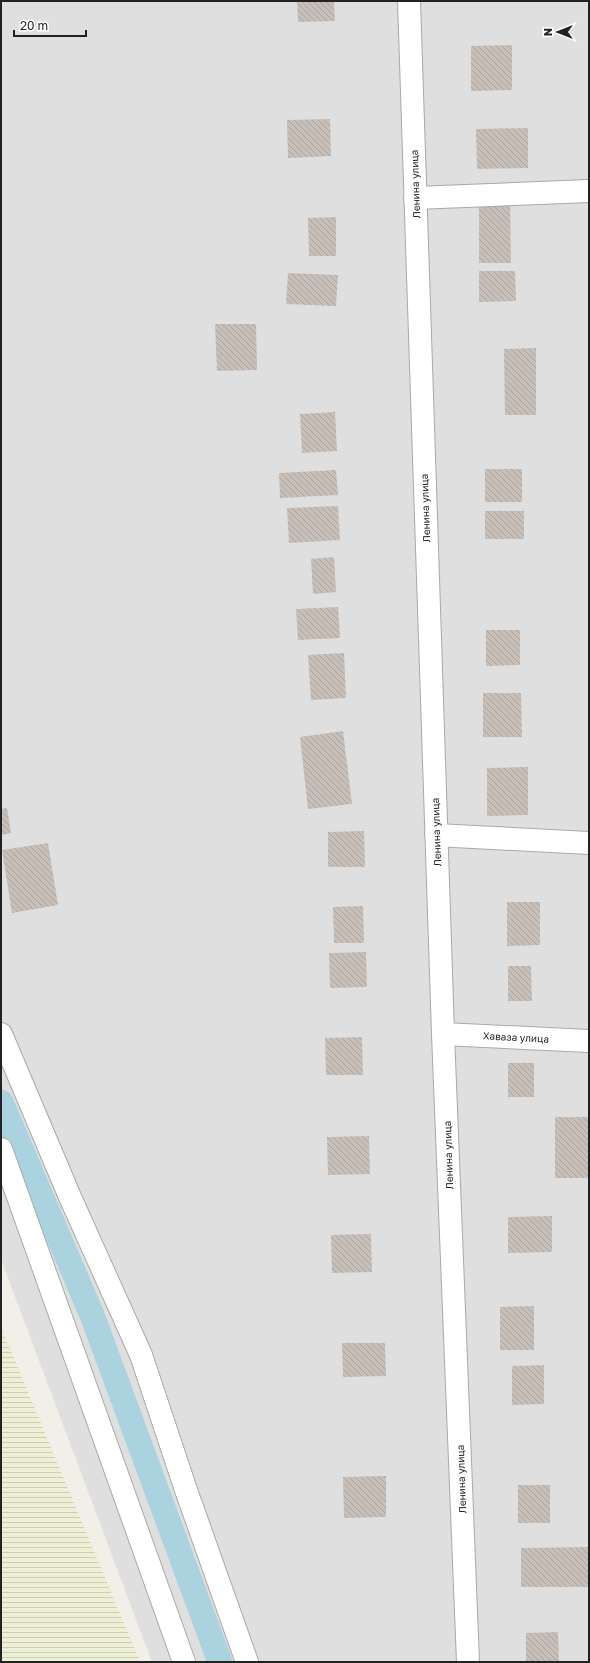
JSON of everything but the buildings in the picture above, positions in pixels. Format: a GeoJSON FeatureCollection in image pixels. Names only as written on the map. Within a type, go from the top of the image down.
{"type":"FeatureCollection","features":[{"type":"Feature","properties":{"kind":"street","name":"Ленина улица"},"geometry":{"type":"LineString","coordinates":[[408,1],[443,1034],[468,1662]]}},
{"type":"Feature","properties":{"kind":"street"},"geometry":{"type":"LineString","coordinates":[[415,198],[589,191]]}},
{"type":"Feature","properties":{"kind":"street"},"geometry":{"type":"LineString","coordinates":[[436,835],[589,843]]}},
{"type":"Feature","properties":{"kind":"street"},"geometry":{"type":"LineString","coordinates":[[1,1034],[70,1197],[141,1355],[186,1490],[247,1662]]}},
{"type":"Feature","properties":{"kind":"street","name":"Хаваза улица"},"geometry":{"type":"LineString","coordinates":[[443,1034],[589,1041]]}},
{"type":"Feature","properties":{"kind":"street"},"geometry":{"type":"LineString","coordinates":[[1,1149],[184,1662]]}},
{"type":"Feature","properties":{"kind":"shaded area"},"geometry":{"type":"Polygon","coordinates":[[[1,1],[589,1],[589,1662],[152,1662],[1,1259],[1,1]]]}},
{"type":"Feature","properties":{"kind":"green space"},"geometry":{"type":"Polygon","coordinates":[[[1,1327],[140,1662],[1,1662],[1,1327]]]}},
{"type":"Feature","properties":{"kind":"waterway"},"geometry":{"type":"LineString","coordinates":[[1,1102],[92,1315],[220,1662]]}}]}
